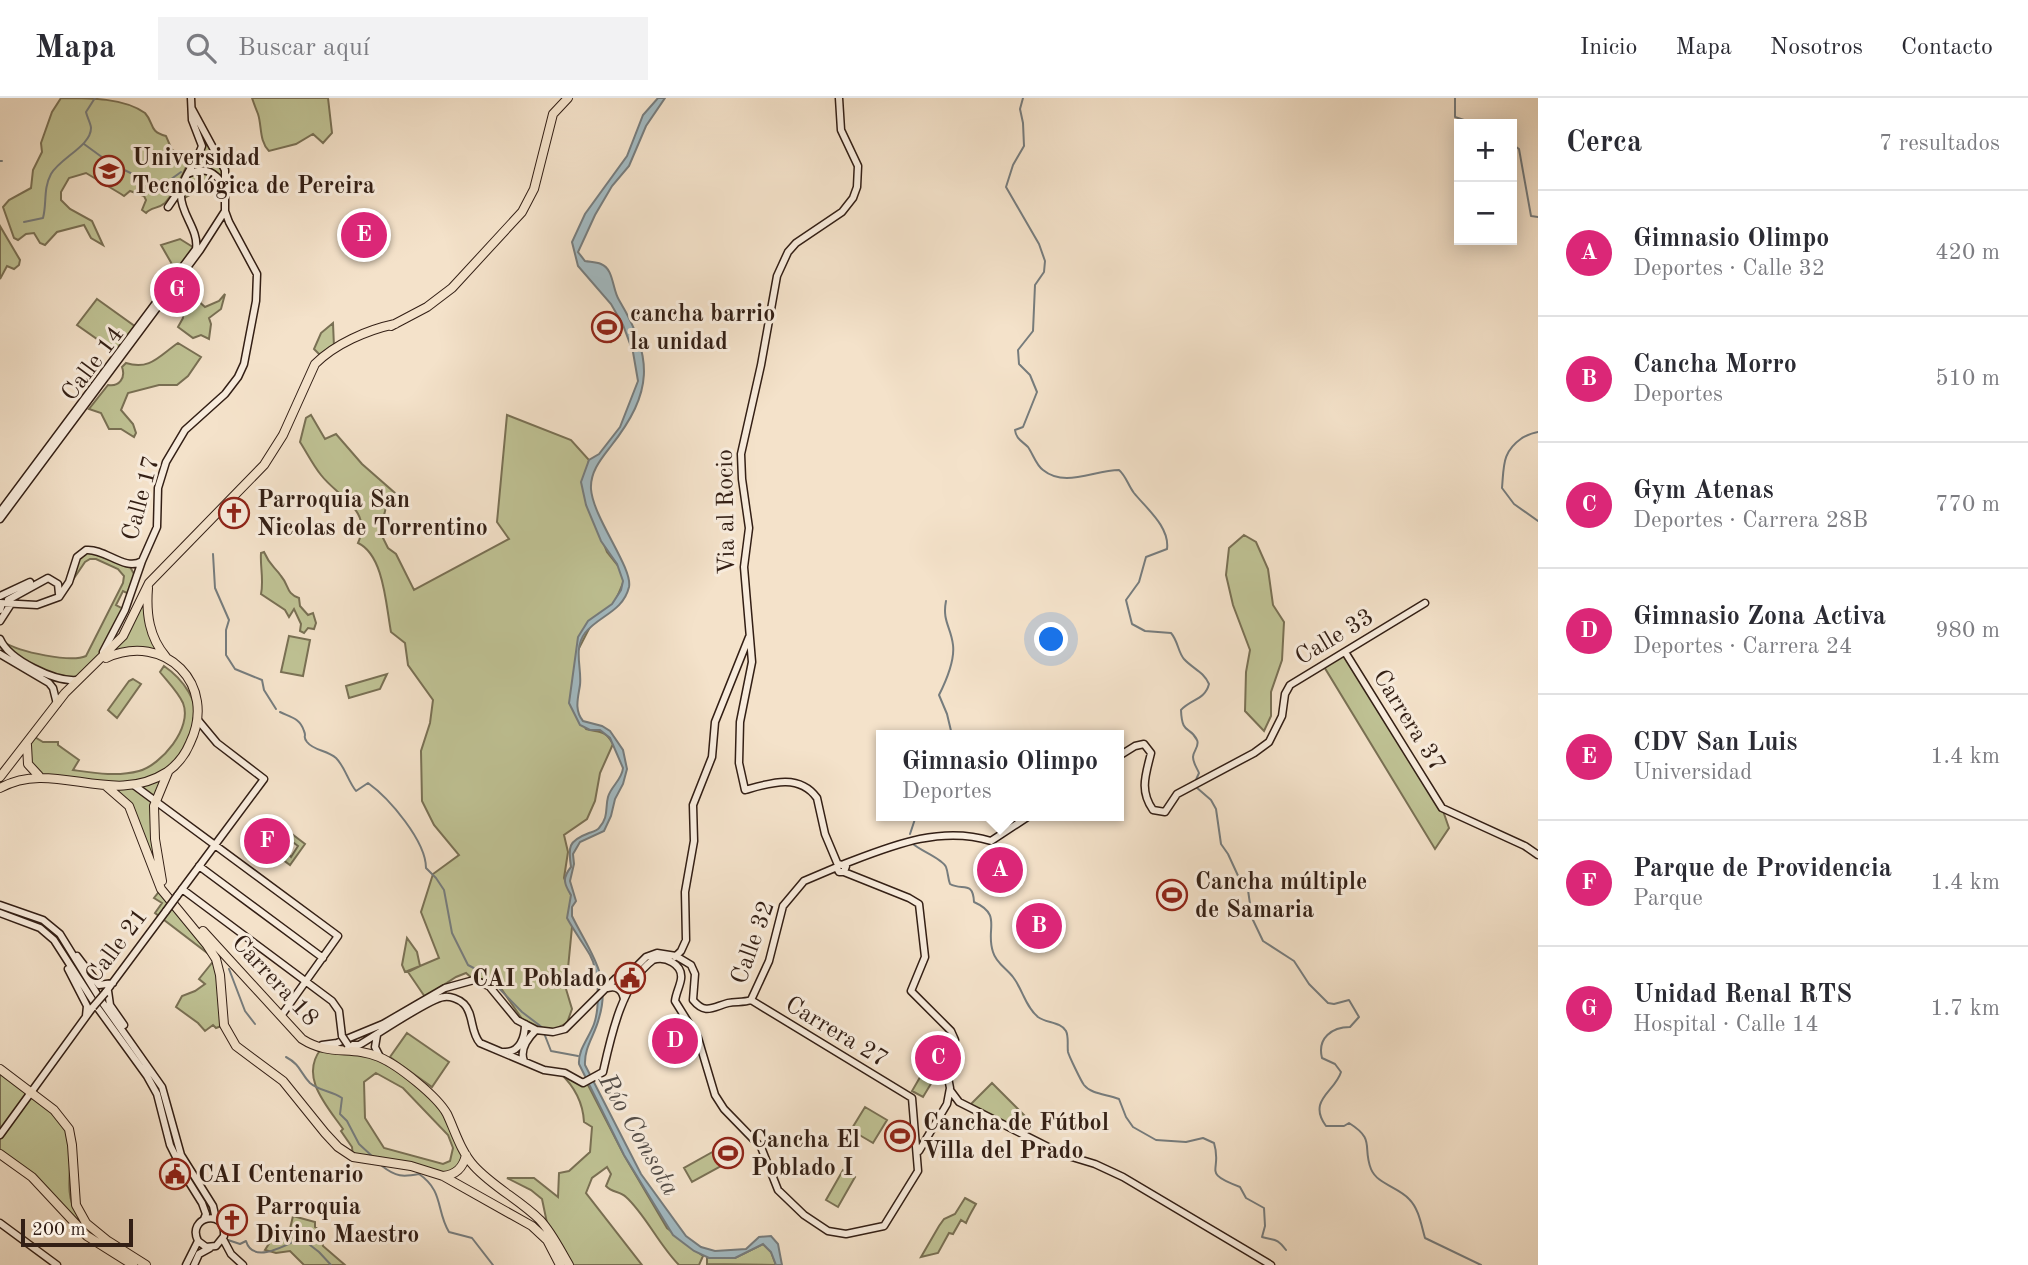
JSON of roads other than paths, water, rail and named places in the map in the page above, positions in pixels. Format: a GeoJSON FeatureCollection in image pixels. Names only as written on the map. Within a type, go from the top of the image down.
{"type":"FeatureCollection","features":[{"type":"Feature","properties":{"kind":"main road"},"geometry":{"type":"LineString","coordinates":[[168,207],[184,183],[202,146],[192,120],[191,98]]}},
{"type":"Feature","properties":{"kind":"main road"},"geometry":{"type":"LineString","coordinates":[[149,583],[264,465],[283,435],[306,384],[329,358],[439,299],[522,212],[534,189],[553,114],[568,98]]}},
{"type":"Feature","properties":{"kind":"main road","name":"Via al Rocio"},"geometry":{"type":"LineString","coordinates":[[839,98],[841,130],[858,166],[857,187],[853,198],[842,212],[788,251],[776,276],[761,365],[742,444],[741,468],[749,528],[744,567],[751,670],[740,722],[738,763],[745,790],[782,780],[793,782],[812,792],[817,798],[825,834],[841,866]]}},
{"type":"Feature","properties":{"kind":"main road"},"geometry":{"type":"LineString","coordinates":[[192,109],[198,124],[221,160],[226,175],[225,211],[232,228]]}},
{"type":"Feature","properties":{"kind":"main road"},"geometry":{"type":"LineString","coordinates":[[189,173],[209,171],[217,176],[225,188]]}},
{"type":"Feature","properties":{"kind":"main road"},"geometry":{"type":"LineString","coordinates":[[184,183],[181,200],[196,239],[201,242],[206,240]]}},
{"type":"Feature","properties":{"kind":"main road","name":"Calle 14"},"geometry":{"type":"LineString","coordinates":[[0,519],[225,211]]}},
{"type":"Feature","properties":{"kind":"main road"},"geometry":{"type":"LineString","coordinates":[[214,228],[232,228]]}},
{"type":"Feature","properties":{"kind":"main road","name":"Calle 17"},"geometry":{"type":"LineString","coordinates":[[95,665],[120,621],[157,527],[158,488],[174,447],[188,426],[232,386],[241,371],[257,301],[257,274],[232,228]]}},
{"type":"Feature","properties":{"kind":"main road","name":"Calle 14"},"geometry":{"type":"LineString","coordinates":[[0,512],[196,249],[196,239]]}},
{"type":"Feature","properties":{"kind":"main road"},"geometry":{"type":"LineString","coordinates":[[10,602],[37,605],[56,599],[69,582],[77,557],[83,551],[94,549],[129,565],[142,561]]}},
{"type":"Feature","properties":{"kind":"main road"},"geometry":{"type":"LineString","coordinates":[[129,565],[135,582]]}},
{"type":"Feature","properties":{"kind":"main road"},"geometry":{"type":"LineString","coordinates":[[0,596],[20,589],[38,577],[51,578],[60,587],[56,599]]}},
{"type":"Feature","properties":{"kind":"main road"},"geometry":{"type":"LineString","coordinates":[[0,607],[44,579],[51,578]]}},
{"type":"Feature","properties":{"kind":"main road","name":"Calle 17"},"geometry":{"type":"LineString","coordinates":[[0,788],[24,777],[106,786],[135,786],[168,772],[188,747],[197,719],[198,701],[188,676],[168,660],[156,643],[150,628],[149,583]]}},
{"type":"Feature","properties":{"kind":"main road","name":"Calle 17"},"geometry":{"type":"LineString","coordinates":[[0,777],[77,680],[124,636],[149,583]]}},
{"type":"Feature","properties":{"kind":"main road"},"geometry":{"type":"LineString","coordinates":[[0,621],[10,602]]}},
{"type":"Feature","properties":{"kind":"main road","name":"Calle 33"},"geometry":{"type":"LineString","coordinates":[[1124,753],[1144,744],[1151,753],[1144,775],[1149,803],[1153,810],[1165,812],[1177,794],[1254,753],[1269,742],[1282,716],[1285,694],[1290,685],[1425,603]]}},
{"type":"Feature","properties":{"kind":"main road"},"geometry":{"type":"LineString","coordinates":[[667,960],[681,951],[686,940],[685,892],[694,841],[693,805],[712,757],[715,722],[750,632]]}},
{"type":"Feature","properties":{"kind":"main road"},"geometry":{"type":"LineString","coordinates":[[0,639],[10,653],[52,677],[77,680]]}},
{"type":"Feature","properties":{"kind":"main road"},"geometry":{"type":"LineString","coordinates":[[0,651],[49,683],[57,704]]}},
{"type":"Feature","properties":{"kind":"main road","name":"Calle 17"},"geometry":{"type":"LineString","coordinates":[[95,665],[126,651],[148,652],[168,660]]}},
{"type":"Feature","properties":{"kind":"main road","name":"Carrera 37"},"geometry":{"type":"LineString","coordinates":[[1345,652],[1442,808],[1525,846],[1538,855]]}},
{"type":"Feature","properties":{"kind":"main road","name":"Calle 21"},"geometry":{"type":"LineString","coordinates":[[0,1135],[264,779],[217,743],[197,719]]}},
{"type":"Feature","properties":{"kind":"main road"},"geometry":{"type":"LineString","coordinates":[[27,745],[28,764],[42,777]]}},
{"type":"Feature","properties":{"kind":"main road"},"geometry":{"type":"LineString","coordinates":[[155,801],[168,772]]}},
{"type":"Feature","properties":{"kind":"main road","name":"Carrera 18"},"geometry":{"type":"LineString","coordinates":[[106,786],[120,796],[132,811],[161,889],[208,945],[218,965],[224,1025],[236,1046],[283,1081],[338,1147],[358,1158],[443,1175],[532,1226],[547,1240],[560,1265]]}},
{"type":"Feature","properties":{"kind":"main road"},"geometry":{"type":"LineString","coordinates":[[135,786],[338,936],[281,1016]]}},
{"type":"Feature","properties":{"kind":"main road","name":"Carrera 18"},"geometry":{"type":"LineString","coordinates":[[155,801],[154,822],[159,869],[165,887],[175,901],[302,1039],[321,1049],[358,1051],[380,1057],[430,1092],[439,1102],[466,1156],[474,1166],[538,1218],[569,1265]]}},
{"type":"Feature","properties":{"kind":"main road"},"geometry":{"type":"LineString","coordinates":[[353,1045],[377,1035],[442,996],[456,998],[466,1006],[480,1043],[544,1070],[565,1073],[583,1083],[601,1074],[615,1023],[638,975],[649,962],[659,958],[667,960],[679,968],[681,974],[675,1001],[698,1038],[715,1095],[724,1109],[761,1147],[778,1190],[804,1215],[828,1231],[846,1234],[884,1226],[918,1171],[918,1152],[947,1104],[950,1088],[947,1072],[955,1040],[951,1031],[911,991],[926,957],[919,904],[853,875],[841,866],[928,836],[950,835],[991,841],[1021,821]]}},
{"type":"Feature","properties":{"kind":"main road"},"geometry":{"type":"LineString","coordinates":[[199,866],[323,958]]}},
{"type":"Feature","properties":{"kind":"main road","name":"Calle 32"},"geometry":{"type":"LineString","coordinates":[[751,1000],[769,961],[783,905],[804,881],[841,866]]}},
{"type":"Feature","properties":{"kind":"main road"},"geometry":{"type":"LineString","coordinates":[[182,889],[336,1005],[342,1036],[353,1045]]}},
{"type":"Feature","properties":{"kind":"main road"},"geometry":{"type":"LineString","coordinates":[[0,905],[28,914],[52,926],[146,1062],[162,1087],[181,1155],[213,1206],[216,1219],[224,1228],[223,1239],[231,1254],[243,1265]]}},
{"type":"Feature","properties":{"kind":"main road"},"geometry":{"type":"LineString","coordinates":[[0,913],[40,928],[57,943],[87,1006],[86,1018]]}},
{"type":"Feature","properties":{"kind":"main road"},"geometry":{"type":"LineString","coordinates":[[70,951],[83,962],[99,985],[109,988],[110,1005],[146,1062]]}},
{"type":"Feature","properties":{"kind":"main road"},"geometry":{"type":"LineString","coordinates":[[353,1045],[444,988],[474,980],[489,986],[510,1014],[525,1024],[536,1030],[553,1032],[565,1028],[620,976],[633,970],[653,954],[676,956],[691,965],[694,969],[693,1000],[702,1008],[709,1010],[724,1004],[751,1000]]}},
{"type":"Feature","properties":{"kind":"main road"},"geometry":{"type":"LineString","coordinates":[[64,958],[157,1094],[170,1145],[206,1214],[196,1229],[198,1241],[231,1254]]}},
{"type":"Feature","properties":{"kind":"main road"},"geometry":{"type":"LineString","coordinates":[[218,965],[223,959],[230,959]]}},
{"type":"Feature","properties":{"kind":"main road"},"geometry":{"type":"LineString","coordinates":[[620,976],[622,987],[632,985]]}},
{"type":"Feature","properties":{"kind":"main road"},"geometry":{"type":"LineString","coordinates":[[606,989],[616,987],[621,990],[624,1002]]}},
{"type":"Feature","properties":{"kind":"main road","name":"Carrera 27"},"geometry":{"type":"LineString","coordinates":[[751,1000],[912,1098],[918,1152]]}},
{"type":"Feature","properties":{"kind":"main road"},"geometry":{"type":"LineString","coordinates":[[310,1044],[328,1046],[383,1024]]}},
{"type":"Feature","properties":{"kind":"main road"},"geometry":{"type":"LineString","coordinates":[[503,1052],[517,1048],[524,1035],[525,1024]]}},
{"type":"Feature","properties":{"kind":"main road"},"geometry":{"type":"LineString","coordinates":[[524,1061],[523,1048],[536,1030]]}},
{"type":"Feature","properties":{"kind":"main road"},"geometry":{"type":"LineString","coordinates":[[377,1035],[375,1047],[380,1057]]}},
{"type":"Feature","properties":{"kind":"main road"},"geometry":{"type":"LineString","coordinates":[[0,1069],[54,1110],[69,1129],[74,1197],[82,1218],[92,1230],[146,1265]]}},
{"type":"Feature","properties":{"kind":"main road"},"geometry":{"type":"LineString","coordinates":[[950,1088],[960,1102],[1062,1154],[1096,1164],[1123,1177],[1271,1265]]}},
{"type":"Feature","properties":{"kind":"main road"},"geometry":{"type":"LineString","coordinates":[[947,1104],[960,1102]]}},
{"type":"Feature","properties":{"kind":"main road"},"geometry":{"type":"LineString","coordinates":[[0,1154],[32,1177],[87,1236],[133,1265]]}},
{"type":"Feature","properties":{"kind":"main road"},"geometry":{"type":"LineString","coordinates":[[443,1175],[456,1173],[466,1156]]}},
{"type":"Feature","properties":{"kind":"main road"},"geometry":{"type":"LineString","coordinates":[[204,1219],[216,1219]]}},
{"type":"Feature","properties":{"kind":"main road"},"geometry":{"type":"LineString","coordinates":[[0,1223],[57,1265]]}},
{"type":"Feature","properties":{"kind":"main road"},"geometry":{"type":"LineString","coordinates":[[194,1265],[199,1254],[223,1239]]}},
{"type":"Feature","properties":{"kind":"main road"},"geometry":{"type":"LineString","coordinates":[[186,1265],[198,1241]]}},
{"type":"Feature","properties":{"kind":"water"},"geometry":{"type":"Polygon","coordinates":[[[658,98],[665,98],[646,126],[629,166],[612,186],[595,215],[578,252],[585,261],[601,264],[608,270],[638,340],[644,375],[635,409],[597,466],[591,483],[593,501],[625,568],[629,587],[616,608],[590,627],[579,645],[578,713],[583,721],[610,731],[623,750],[627,769],[604,831],[580,842],[573,854],[570,881],[576,901],[572,907],[572,916],[597,964],[603,989],[599,1018],[586,1052],[585,1065],[641,1174],[686,1236],[701,1247],[715,1251],[746,1249],[759,1237],[771,1236],[778,1244],[782,1265],[776,1265],[771,1252],[763,1244],[735,1258],[709,1258],[694,1251],[673,1235],[624,1155],[579,1064],[582,1048],[596,1017],[598,989],[590,955],[567,918],[571,895],[565,878],[571,867],[573,842],[597,830],[602,824],[608,797],[623,768],[610,738],[600,730],[590,730],[580,725],[569,703],[578,637],[588,621],[612,604],[623,581],[617,564],[601,541],[586,505],[581,482],[589,460],[599,454],[620,427],[638,381],[633,352],[623,325],[611,304],[578,266],[572,242],[585,214],[627,156],[643,115],[658,98]]]}},
{"type":"Feature","properties":{"kind":"waterway"},"geometry":{"type":"LineString","coordinates":[[24,222],[43,218],[51,174],[86,141],[91,126],[86,112],[95,98]]}},
{"type":"Feature","properties":{"kind":"waterway"},"geometry":{"type":"LineString","coordinates":[[1023,98],[1020,109],[1024,146],[1013,165],[1006,187],[1039,244],[1045,261],[1044,272],[1035,285],[1033,331],[1018,350],[1019,364],[1030,375],[1037,392],[1023,427],[1015,430],[1036,462],[1052,475],[1070,478],[1119,470],[1165,533],[1167,549],[1146,557],[1139,582],[1126,600],[1132,624],[1145,631],[1171,633],[1184,659],[1204,676],[1209,684],[1201,696],[1181,710],[1183,724],[1198,742],[1193,757],[1199,773],[1195,782]]}},
{"type":"Feature","properties":{"kind":"waterway"},"geometry":{"type":"LineString","coordinates":[[1455,98],[1455,117],[1461,119]]}},
{"type":"Feature","properties":{"kind":"waterway"},"geometry":{"type":"LineString","coordinates":[[84,144],[110,163],[147,181],[167,182],[181,172]]}},
{"type":"Feature","properties":{"kind":"waterway"},"geometry":{"type":"LineString","coordinates":[[1517,148],[1531,216],[1538,217]]}},
{"type":"Feature","properties":{"kind":"waterway"},"geometry":{"type":"LineString","coordinates":[[1538,432],[1522,438],[1507,454],[1502,488],[1514,504],[1538,521]]}},
{"type":"Feature","properties":{"kind":"waterway"},"geometry":{"type":"LineString","coordinates":[[213,554],[215,588],[229,620],[226,630],[226,655],[235,669],[262,680],[264,690],[276,709]]}},
{"type":"Feature","properties":{"kind":"waterway"},"geometry":{"type":"LineString","coordinates":[[946,601],[945,614],[952,639],[953,658],[939,695],[951,730]]}},
{"type":"Feature","properties":{"kind":"waterway"},"geometry":{"type":"LineString","coordinates":[[280,712],[300,723],[310,745],[336,758],[356,791],[368,783],[396,809],[420,845],[426,868],[444,890],[452,933],[468,965],[485,974],[522,1012],[543,1028]]}},
{"type":"Feature","properties":{"kind":"waterway"},"geometry":{"type":"LineString","coordinates":[[1196,787],[1211,800],[1216,809],[1221,844],[1240,880],[1247,883],[1252,918],[1263,941],[1294,961],[1309,984],[1328,1003],[1349,1000],[1359,1017],[1350,1027],[1337,1029],[1327,1035],[1322,1045],[1322,1058],[1335,1064],[1341,1072],[1319,1109],[1326,1126],[1344,1126],[1349,1123],[1363,1134],[1371,1169],[1383,1182],[1412,1203],[1425,1238],[1481,1265]]}},
{"type":"Feature","properties":{"kind":"waterway"},"geometry":{"type":"LineString","coordinates":[[910,834],[914,821]]}},
{"type":"Feature","properties":{"kind":"waterway"},"geometry":{"type":"LineString","coordinates":[[913,844],[944,864],[950,884],[969,888],[974,902],[988,912],[991,917],[994,956],[1013,977],[1034,1013],[1066,1031],[1068,1052],[1084,1085],[1096,1093],[1119,1099],[1133,1127],[1156,1140],[1186,1142],[1203,1138],[1214,1143],[1217,1174],[1240,1187],[1246,1198],[1264,1208],[1265,1226],[1262,1237],[1277,1241],[1286,1250]]}},
{"type":"Feature","properties":{"kind":"waterway"},"geometry":{"type":"LineString","coordinates":[[229,969],[245,1011],[255,1024]]}},
{"type":"Feature","properties":{"kind":"waterway"},"geometry":{"type":"LineString","coordinates":[[544,1033],[551,1051],[578,1056]]}},
{"type":"Feature","properties":{"kind":"waterway"},"geometry":{"type":"LineString","coordinates":[[286,1057],[295,1063],[314,1086],[342,1098],[340,1114],[347,1121],[359,1144],[372,1156]]}},
{"type":"Feature","properties":{"kind":"waterway"},"geometry":{"type":"LineString","coordinates":[[382,1166],[400,1175],[419,1174],[427,1181],[436,1194],[449,1232],[472,1238],[493,1265]]}},
{"type":"Feature","properties":{"kind":"waterway"},"geometry":{"type":"LineString","coordinates":[[225,1239],[240,1244],[246,1241],[255,1252],[263,1252],[301,1238],[331,1265]]}},
{"type":"Feature","properties":{"kind":"place","name":"Universidad Tecnológica de Pereira"},"geometry":{"type":"Point","coordinates":[109,171]}},
{"type":"Feature","properties":{"kind":"place","name":"CDV San Luis"},"geometry":{"type":"Point","coordinates":[364,235]}},
{"type":"Feature","properties":{"kind":"place","name":"Unidad Renal RTS"},"geometry":{"type":"Point","coordinates":[177,290]}},
{"type":"Feature","properties":{"kind":"place","name":"cancha barrio la unidad"},"geometry":{"type":"Point","coordinates":[607,327]}},
{"type":"Feature","properties":{"kind":"place","name":"Parroquia San Nicolas de Torrentino"},"geometry":{"type":"Point","coordinates":[234,513]}},
{"type":"Feature","properties":{"kind":"place","name":"Parque de Providencia"},"geometry":{"type":"Point","coordinates":[267,841]}},
{"type":"Feature","properties":{"kind":"place","name":"Gimnasio Olimpo"},"geometry":{"type":"Point","coordinates":[1000,870]}},
{"type":"Feature","properties":{"kind":"place","name":"Cancha múltiple de Samaria"},"geometry":{"type":"Point","coordinates":[1172,895]}},
{"type":"Feature","properties":{"kind":"place","name":"Cancha Morro"},"geometry":{"type":"Point","coordinates":[1039,926]}},
{"type":"Feature","properties":{"kind":"place","name":"CAI Poblado"},"geometry":{"type":"Point","coordinates":[630,978]}},
{"type":"Feature","properties":{"kind":"place","name":"Gimnasio Zona Activa"},"geometry":{"type":"Point","coordinates":[675,1041]}},
{"type":"Feature","properties":{"kind":"place","name":"Gym Atenas"},"geometry":{"type":"Point","coordinates":[938,1058]}},
{"type":"Feature","properties":{"kind":"place","name":"Cancha de Fútbol Villa del Prado"},"geometry":{"type":"Point","coordinates":[900,1136]}},
{"type":"Feature","properties":{"kind":"place","name":"Cancha El Poblado I"},"geometry":{"type":"Point","coordinates":[728,1153]}},
{"type":"Feature","properties":{"kind":"place","name":"CAI Centenario"},"geometry":{"type":"Point","coordinates":[175,1174]}},
{"type":"Feature","properties":{"kind":"place","name":"Parroquia Divino Maestro"},"geometry":{"type":"Point","coordinates":[232,1220]}},
{"type":"Feature","properties":{"kind":"water label","name":"Río Consota"},"geometry":{"type":"Point","coordinates":[640,1134]}}]}
